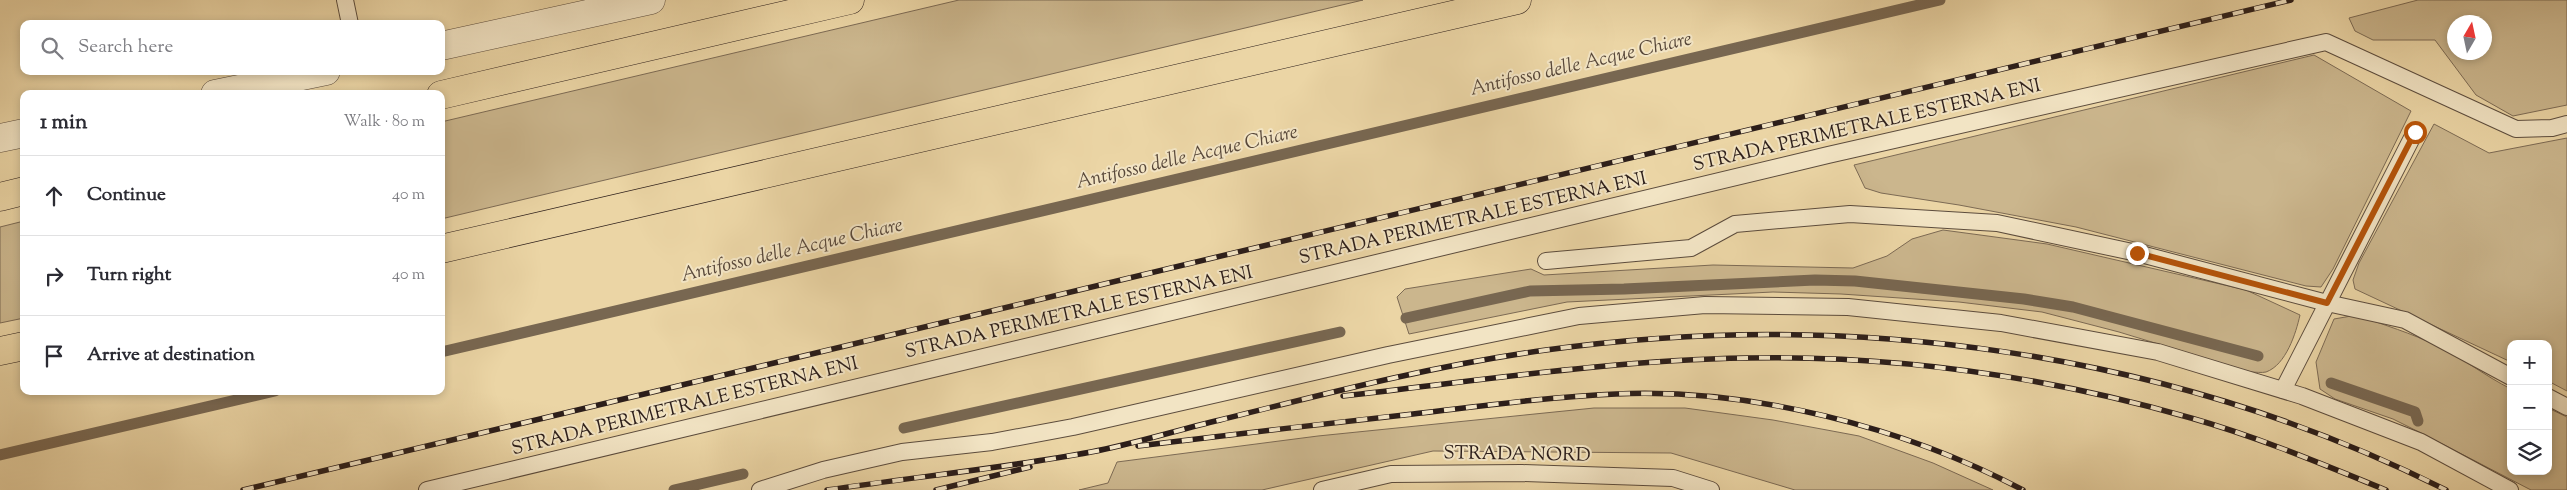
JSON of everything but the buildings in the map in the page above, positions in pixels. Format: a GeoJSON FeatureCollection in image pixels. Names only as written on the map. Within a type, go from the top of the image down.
{"type":"FeatureCollection","features":[{"type":"Feature","properties":{"kind":"highway"},"geometry":{"type":"LineString","coordinates":[[445,94],[850,0]]}},
{"type":"Feature","properties":{"kind":"highway"},"geometry":{"type":"LineString","coordinates":[[445,248],[1517,0]]}},
{"type":"Feature","properties":{"kind":"highway"},"geometry":{"type":"LineString","coordinates":[[0,197],[20,192]]}},
{"type":"Feature","properties":{"kind":"highway"},"geometry":{"type":"LineString","coordinates":[[0,352],[20,347]]}},
{"type":"Feature","properties":{"kind":"street"},"geometry":{"type":"LineString","coordinates":[[445,45],[652,0]]}},
{"type":"Feature","properties":{"kind":"street"},"geometry":{"type":"LineString","coordinates":[[235,90],[307,75]]}},
{"type":"Feature","properties":{"kind":"street"},"geometry":{"type":"LineString","coordinates":[[0,138],[20,134]]}},
{"type":"Feature","properties":{"kind":"lane"},"geometry":{"type":"LineString","coordinates":[[346,0],[349,20]]}},
{"type":"Feature","properties":{"kind":"lane","name":"STRADA PERIMETRALE ESTERNA ENI"},"geometry":{"type":"LineString","coordinates":[[427,490],[1818,157],[2326,42],[2516,128],[2552,128],[2567,124]]}},
{"type":"Feature","properties":{"kind":"lane"},"geometry":{"type":"LineString","coordinates":[[2283,390],[2415,132]]}},
{"type":"Feature","properties":{"kind":"lane"},"geometry":{"type":"LineString","coordinates":[[1546,262],[1691,248],[1735,224],[1850,214],[1997,223],[2137,253],[2327,303],[2405,320],[2507,375]]}},
{"type":"Feature","properties":{"kind":"lane"},"geometry":{"type":"LineString","coordinates":[[760,490],[823,470],[902,452],[992,442],[1073,427],[1388,355],[1579,316],[1705,305],[1848,307],[2001,323],[2158,352],[2283,390],[2421,442],[2510,490]]}},
{"type":"Feature","properties":{"kind":"lane"},"geometry":{"type":"LineString","coordinates":[[2552,399],[2567,407]]}},
{"type":"Feature","properties":{"kind":"lane","name":"STRADA NORD"},"geometry":{"type":"LineString","coordinates":[[1322,490],[1391,474],[1522,473],[1672,478],[1711,490]]}},
{"type":"Feature","properties":{"kind":"shaded area"},"geometry":{"type":"Polygon","coordinates":[[[959,0],[1363,0],[445,218],[445,121],[959,0]]]}},
{"type":"Feature","properties":{"kind":"shaded area"},"geometry":{"type":"Polygon","coordinates":[[[2418,0],[2567,0],[2567,105],[2513,116],[2476,95],[2450,60],[2492,60],[2492,15],[2447,15],[2447,56],[2435,40],[2373,40],[2355,31],[2349,18],[2418,0]]]}},
{"type":"Feature","properties":{"kind":"shaded area"},"geometry":{"type":"Polygon","coordinates":[[[2314,55],[2411,111],[2333,269],[2321,287],[2306,286],[2076,227],[1959,205],[1881,193],[1865,188],[1854,165],[2314,55]]]}},
{"type":"Feature","properties":{"kind":"shaded area"},"geometry":{"type":"Polygon","coordinates":[[[2434,124],[2489,153],[2567,138],[2567,391],[2552,383],[2552,340],[2507,340],[2507,360],[2355,289],[2353,280],[2359,263],[2434,124]]]}},
{"type":"Feature","properties":{"kind":"shaded area"},"geometry":{"type":"Polygon","coordinates":[[[20,222],[20,319],[0,323],[0,227],[20,222]]]}},
{"type":"Feature","properties":{"kind":"shaded area"},"geometry":{"type":"Polygon","coordinates":[[[1943,230],[2047,244],[2246,290],[2300,315],[2293,339],[2279,363],[2266,372],[2250,372],[2119,332],[2042,312],[1959,302],[1841,294],[1773,292],[1567,302],[1409,334],[1397,297],[1405,289],[1531,269],[1544,275],[1713,265],[1853,268],[1887,256],[1912,239],[1943,230]]]}},
{"type":"Feature","properties":{"kind":"shaded area"},"geometry":{"type":"Polygon","coordinates":[[[2357,315],[2408,333],[2456,356],[2507,387],[2507,475],[2552,475],[2552,410],[2567,417],[2567,490],[2531,490],[2393,419],[2335,399],[2320,389],[2316,362],[2334,319],[2357,315]]]}},
{"type":"Feature","properties":{"kind":"shaded area"},"geometry":{"type":"Polygon","coordinates":[[[1594,408],[1685,408],[1773,420],[1859,436],[1933,463],[1993,490],[1795,490],[1671,453],[1433,451],[1262,490],[1079,490],[1108,483],[1117,462],[1318,436],[1594,408]]]}},
{"type":"Feature","properties":{"kind":"waterway","name":"Antifosso delle Acque Chiare"},"geometry":{"type":"LineString","coordinates":[[445,351],[1940,0]]}},
{"type":"Feature","properties":{"kind":"waterway"},"geometry":{"type":"LineString","coordinates":[[1406,318],[1530,291],[1624,289],[1815,280],[1855,281],[2024,299],[2073,307],[2258,356]]}},
{"type":"Feature","properties":{"kind":"waterway"},"geometry":{"type":"LineString","coordinates":[[904,428],[1340,332]]}},
{"type":"Feature","properties":{"kind":"waterway"},"geometry":{"type":"LineString","coordinates":[[2331,383],[2415,412],[2418,421]]}},
{"type":"Feature","properties":{"kind":"waterway","name":"Antifosso delle Acque Chiare"},"geometry":{"type":"LineString","coordinates":[[0,455],[258,395]]}},
{"type":"Feature","properties":{"kind":"waterway"},"geometry":{"type":"LineString","coordinates":[[674,490],[743,474]]}},
{"type":"Feature","properties":{"kind":"railway"},"geometry":{"type":"LineString","coordinates":[[243,490],[2291,0]]}},
{"type":"Feature","properties":{"kind":"railway"},"geometry":{"type":"LineString","coordinates":[[827,490],[993,468],[1091,452],[1382,380],[1505,356],[1661,338],[1776,335],[1892,339],[2006,352],[2120,374],[2232,404],[2341,442],[2446,490]]}},
{"type":"Feature","properties":{"kind":"railway"},"geometry":{"type":"LineString","coordinates":[[1343,396],[1545,372],[1696,360],[1803,358],[1915,365],[2027,380],[2082,391],[2191,418],[2290,451],[2386,490]]}},
{"type":"Feature","properties":{"kind":"railway"},"geometry":{"type":"LineString","coordinates":[[1138,446],[1540,400],[1591,395],[1668,394],[1773,405],[1826,416],[1878,430],[1977,468],[2023,490]]}},
{"type":"Feature","properties":{"kind":"railway"},"geometry":{"type":"LineString","coordinates":[[936,490],[1030,467]]}},
{"type":"Feature","properties":{"kind":"route"},"geometry":{"type":"LineString","coordinates":[[2137,253],[2327,303],[2415,132]]}}]}
